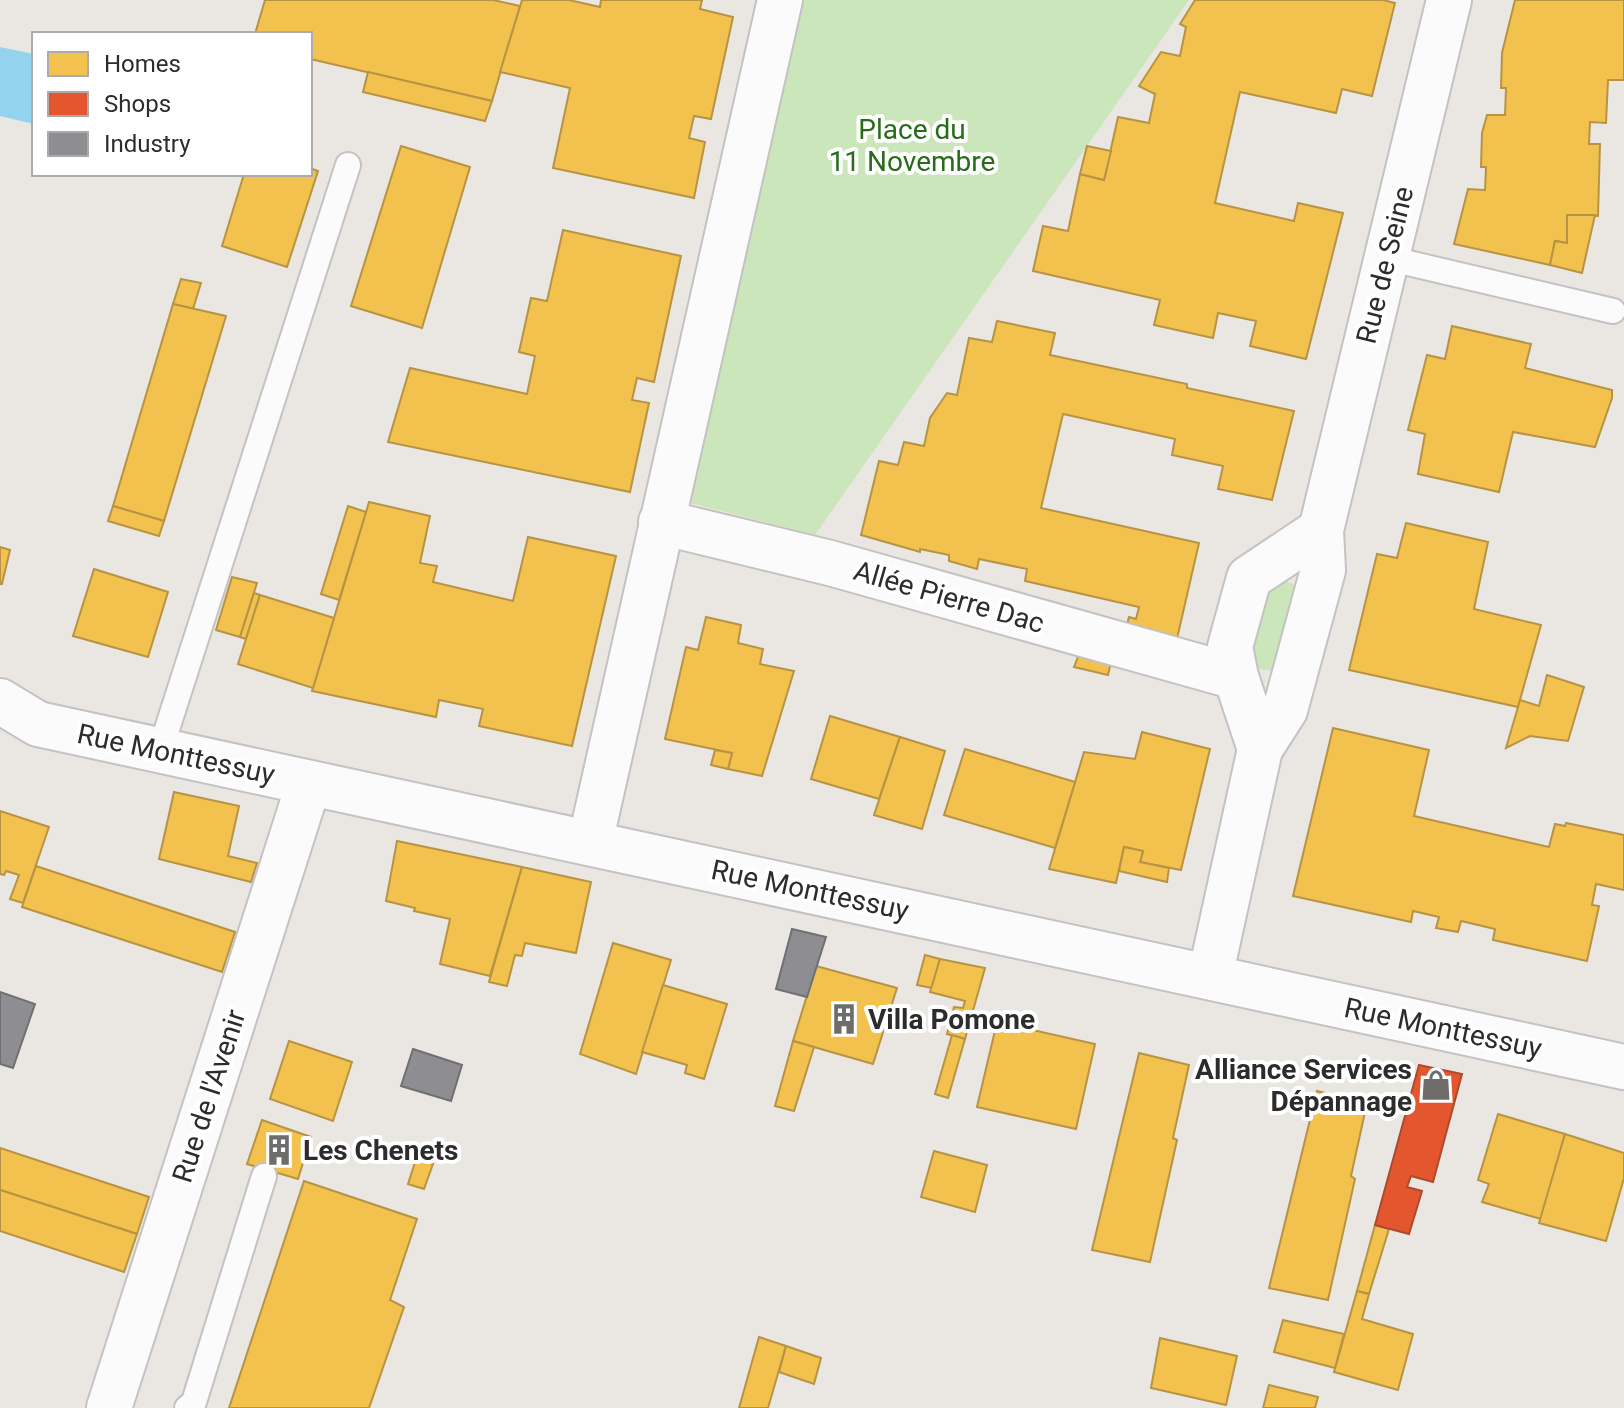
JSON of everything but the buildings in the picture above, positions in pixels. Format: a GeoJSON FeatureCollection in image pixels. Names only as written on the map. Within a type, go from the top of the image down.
{"type":"FeatureCollection","features":[{"type":"Feature","properties":{"kind":"street"},"geometry":{"type":"LineString","coordinates":[[590,843],[780,0]]}},
{"type":"Feature","properties":{"kind":"street","name":"Rue de Seine"},"geometry":{"type":"LineString","coordinates":[[1210,977],[1260,749],[1285,710],[1323,570],[1321,530],[1449,0]]}},
{"type":"Feature","properties":{"kind":"street","name":"Allée Pierre Dac"},"geometry":{"type":"LineString","coordinates":[[661,522],[830,563],[1236,677]]}},
{"type":"Feature","properties":{"kind":"street"},"geometry":{"type":"LineString","coordinates":[[1260,749],[1236,677],[1230,647],[1249,578],[1321,530]]}},
{"type":"Feature","properties":{"kind":"street","name":"Rue Monttessuy"},"geometry":{"type":"LineString","coordinates":[[0,701],[38,724],[1624,1067]]}},
{"type":"Feature","properties":{"kind":"street","name":"Rue de l'Avenir"},"geometry":{"type":"LineString","coordinates":[[109,1408],[309,783]]}},
{"type":"Feature","properties":{"kind":"lane"},"geometry":{"type":"LineString","coordinates":[[160,751],[348,165]]}},
{"type":"Feature","properties":{"kind":"lane"},"geometry":{"type":"LineString","coordinates":[[1387,258],[1613,311]]}},
{"type":"Feature","properties":{"kind":"lane"},"geometry":{"type":"LineString","coordinates":[[187,1408],[194,1402],[264,1176]]}},
{"type":"Feature","properties":{"kind":"green space","name":"Place du 11 Novembre"},"geometry":{"type":"Polygon","coordinates":[[[796,0],[1189,0],[815,535],[687,502],[796,0]]]}},
{"type":"Feature","properties":{"kind":"green space"},"geometry":{"type":"Polygon","coordinates":[[[1282,580],[1293,584],[1299,592],[1277,668],[1261,669],[1247,662],[1262,589],[1282,580]]]}},
{"type":"Feature","properties":{"kind":"water"},"geometry":{"type":"Polygon","coordinates":[[[0,47],[32,54],[32,124],[0,116],[0,47]]]}},
{"type":"Feature","properties":{"kind":"place","name":"Villa Pomone"},"geometry":{"type":"Point","coordinates":[844,1019]}},
{"type":"Feature","properties":{"kind":"place","name":"Alliance Services Dépannage"},"geometry":{"type":"Point","coordinates":[1436,1085]}},
{"type":"Feature","properties":{"kind":"place","name":"Les Chenets"},"geometry":{"type":"Point","coordinates":[279,1150]}}]}
